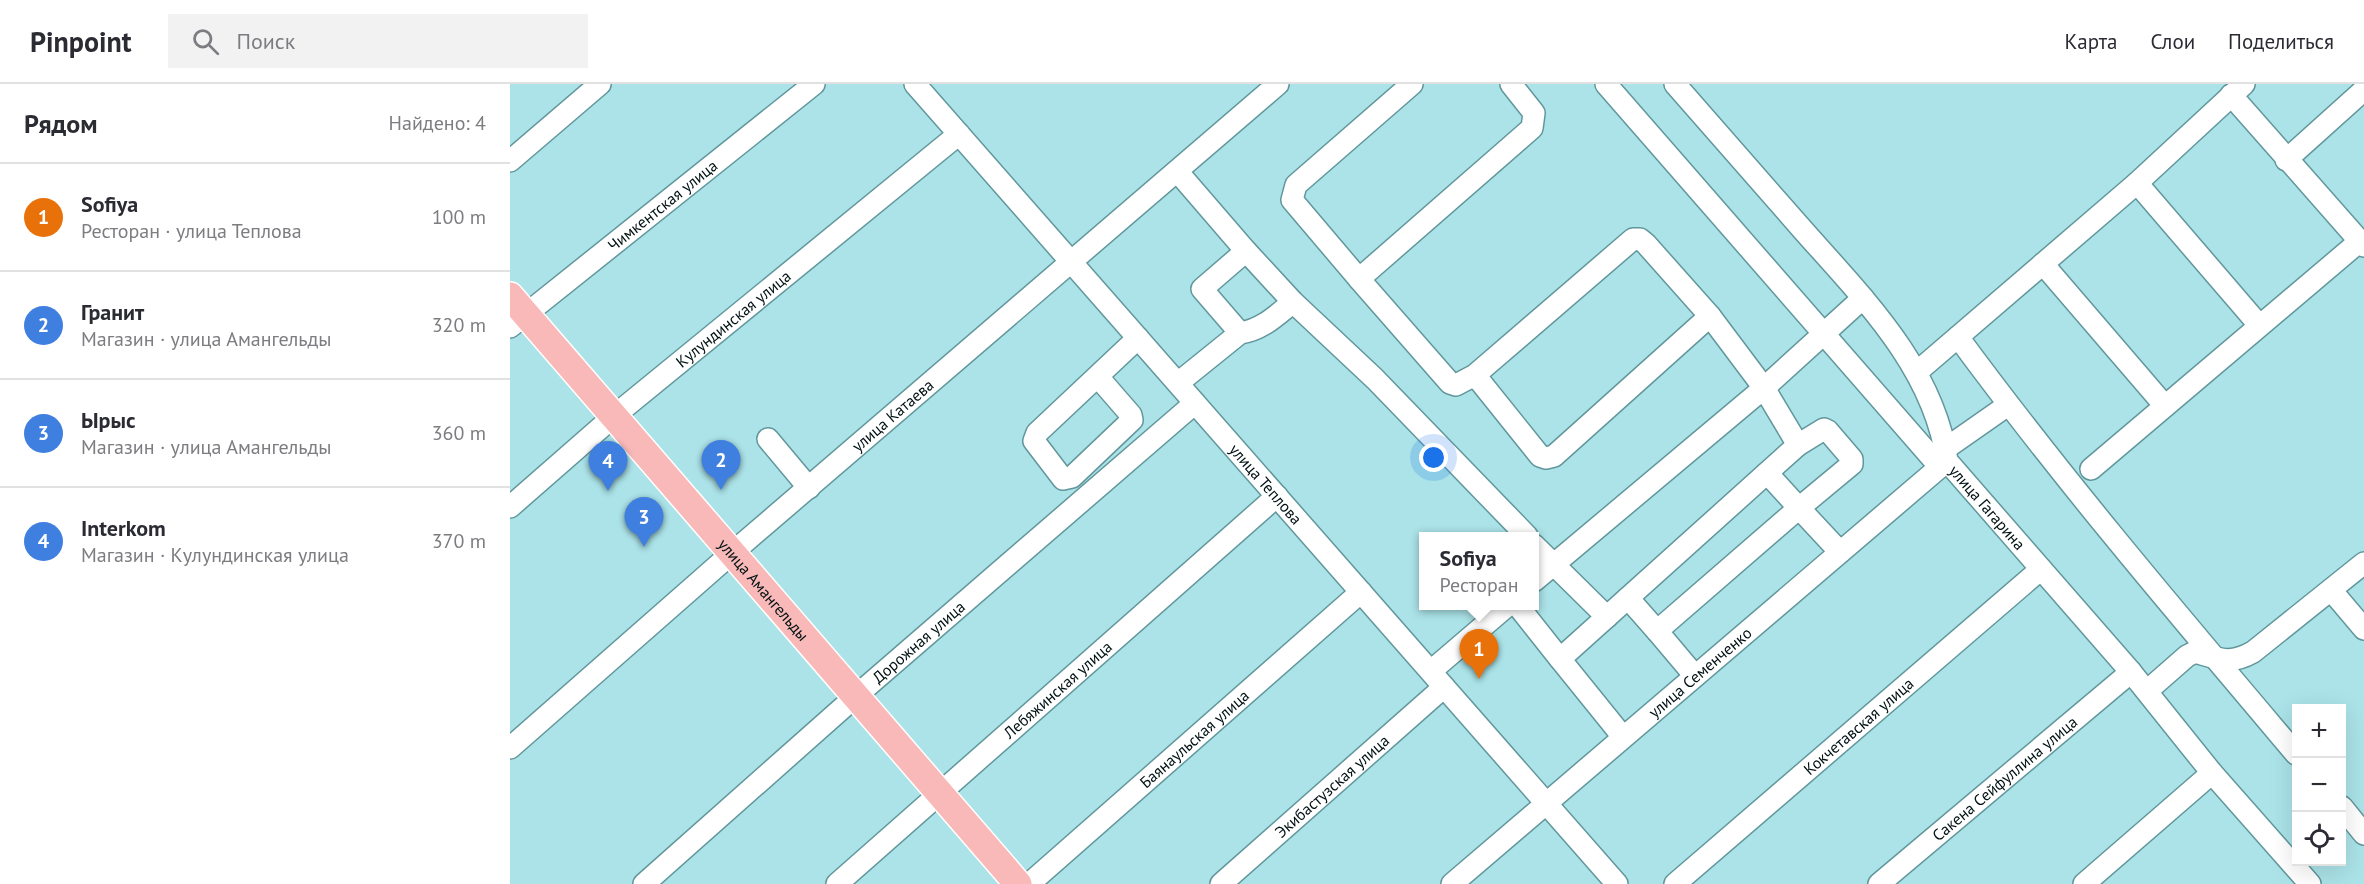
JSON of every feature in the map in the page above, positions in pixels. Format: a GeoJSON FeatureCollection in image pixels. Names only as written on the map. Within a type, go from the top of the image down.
{"type":"FeatureCollection","features":[{"type":"Feature","properties":{"kind":"main road","name":"улица Амангельды"},"geometry":{"type":"LineString","coordinates":[[515,312],[614,416],[1018,884]]}},
{"type":"Feature","properties":{"kind":"street"},"geometry":{"type":"LineString","coordinates":[[510,161],[600,84]]}},
{"type":"Feature","properties":{"kind":"street","name":"Чимкентская улица"},"geometry":{"type":"LineString","coordinates":[[515,312],[814,84]]}},
{"type":"Feature","properties":{"kind":"street","name":"улица Теплова"},"geometry":{"type":"LineString","coordinates":[[915,84],[1617,884]]}},
{"type":"Feature","properties":{"kind":"street","name":"улица Катаева"},"geometry":{"type":"LineString","coordinates":[[510,748],[732,553],[1278,84]]}},
{"type":"Feature","properties":{"kind":"street"},"geometry":{"type":"LineString","coordinates":[[1412,84],[1296,185],[1292,200],[1450,383],[1456,385],[1475,375],[1633,239],[1640,239],[1710,316],[1764,388],[1798,446]]}},
{"type":"Feature","properties":{"kind":"street"},"geometry":{"type":"LineString","coordinates":[[1606,84],[1824,334],[1944,459]]}},
{"type":"Feature","properties":{"kind":"street","name":"улица Гагарина"},"geometry":{"type":"LineString","coordinates":[[1675,84],[1876,314],[1917,372],[1927,394],[1944,459],[2131,672],[2300,880]]}},
{"type":"Feature","properties":{"kind":"street"},"geometry":{"type":"LineString","coordinates":[[1359,279],[1532,128],[1534,113],[1512,85]]}},
{"type":"Feature","properties":{"kind":"street"},"geometry":{"type":"LineString","coordinates":[[1917,372],[2137,183],[2237,90],[2286,160],[2362,243],[2259,325],[2091,469]]}},
{"type":"Feature","properties":{"kind":"street"},"geometry":{"type":"LineString","coordinates":[[2286,160],[2364,90]]}},
{"type":"Feature","properties":{"kind":"street","name":"Кулундинская улица"},"geometry":{"type":"LineString","coordinates":[[510,507],[614,416],[959,134]]}},
{"type":"Feature","properties":{"kind":"street"},"geometry":{"type":"LineString","coordinates":[[1177,171],[1293,302],[1375,379],[1522,532]]}},
{"type":"Feature","properties":{"kind":"street"},"geometry":{"type":"LineString","coordinates":[[2137,183],[2259,325]]}},
{"type":"Feature","properties":{"kind":"street"},"geometry":{"type":"LineString","coordinates":[[1240,333],[1202,288],[1246,251]]}},
{"type":"Feature","properties":{"kind":"street"},"geometry":{"type":"LineString","coordinates":[[2043,264],[2165,406]]}},
{"type":"Feature","properties":{"kind":"street"},"geometry":{"type":"LineString","coordinates":[[1539,577],[1764,388],[1863,298]]}},
{"type":"Feature","properties":{"kind":"street"},"geometry":{"type":"LineString","coordinates":[[1178,383],[1240,333],[1251,332],[1261,327],[1293,302]]}},
{"type":"Feature","properties":{"kind":"street"},"geometry":{"type":"LineString","coordinates":[[1475,375],[1540,456],[1546,458],[1554,456],[1710,316]]}},
{"type":"Feature","properties":{"kind":"street"},"geometry":{"type":"LineString","coordinates":[[1958,337],[2008,405],[2214,658],[2292,749]]}},
{"type":"Feature","properties":{"kind":"street"},"geometry":{"type":"LineString","coordinates":[[1098,377],[1131,415],[1132,420],[1071,477],[1063,479],[1034,441],[1034,437],[1138,338]]}},
{"type":"Feature","properties":{"kind":"street","name":"Дорожная улица"},"geometry":{"type":"LineString","coordinates":[[644,884],[856,696],[1195,403]]}},
{"type":"Feature","properties":{"kind":"street","name":"улица Семенченко"},"geometry":{"type":"LineString","coordinates":[[1452,884],[2008,405]]}},
{"type":"Feature","properties":{"kind":"street"},"geometry":{"type":"LineString","coordinates":[[1560,659],[1798,446],[1824,429],[1828,431],[1853,462],[1657,631]]}},
{"type":"Feature","properties":{"kind":"street"},"geometry":{"type":"LineString","coordinates":[[768,439],[808,488]]}},
{"type":"Feature","properties":{"kind":"street"},"geometry":{"type":"LineString","coordinates":[[1767,473],[1840,552]]}},
{"type":"Feature","properties":{"kind":"street","name":"Лебяжинская улица"},"geometry":{"type":"LineString","coordinates":[[837,884],[1277,496]]}},
{"type":"Feature","properties":{"kind":"street"},"geometry":{"type":"LineString","coordinates":[[1539,550],[1607,617]]}},
{"type":"Feature","properties":{"kind":"street"},"geometry":{"type":"LineString","coordinates":[[2147,691],[2187,656],[2195,652],[2230,661],[2241,659],[2253,652],[2364,563]]}},
{"type":"Feature","properties":{"kind":"street","name":"Кокчетавская улица"},"geometry":{"type":"LineString","coordinates":[[1675,884],[2041,569]]}},
{"type":"Feature","properties":{"kind":"street"},"geometry":{"type":"LineString","coordinates":[[2331,590],[2364,629]]}},
{"type":"Feature","properties":{"kind":"street","name":"Баянаульская улица"},"geometry":{"type":"LineString","coordinates":[[1029,884],[1361,592]]}},
{"type":"Feature","properties":{"kind":"street"},"geometry":{"type":"LineString","coordinates":[[1628,598],[1695,676]]}},
{"type":"Feature","properties":{"kind":"street","name":"Экибастузская улица"},"geometry":{"type":"LineString","coordinates":[[1221,884],[1437,679],[1502,610]]}},
{"type":"Feature","properties":{"kind":"street"},"geometry":{"type":"LineString","coordinates":[[1521,610],[1623,738]]}},
{"type":"Feature","properties":{"kind":"street","name":"Сакена Сейфуллина улица"},"geometry":{"type":"LineString","coordinates":[[1878,884],[2131,672]]}},
{"type":"Feature","properties":{"kind":"street"},"geometry":{"type":"LineString","coordinates":[[2084,884],[2212,773]]}},
{"type":"Feature","properties":{"kind":"street"},"geometry":{"type":"LineString","coordinates":[[2346,812],[2364,834]]}},
{"type":"Feature","properties":{"kind":"place","name":"Гранит"},"geometry":{"type":"Point","coordinates":[721,490]}},
{"type":"Feature","properties":{"kind":"place","name":"Interkom"},"geometry":{"type":"Point","coordinates":[608,491]}},
{"type":"Feature","properties":{"kind":"place","name":"Ырыс"},"geometry":{"type":"Point","coordinates":[644,547]}},
{"type":"Feature","properties":{"kind":"place","name":"Sofiya"},"geometry":{"type":"Point","coordinates":[1479,679]}}]}
